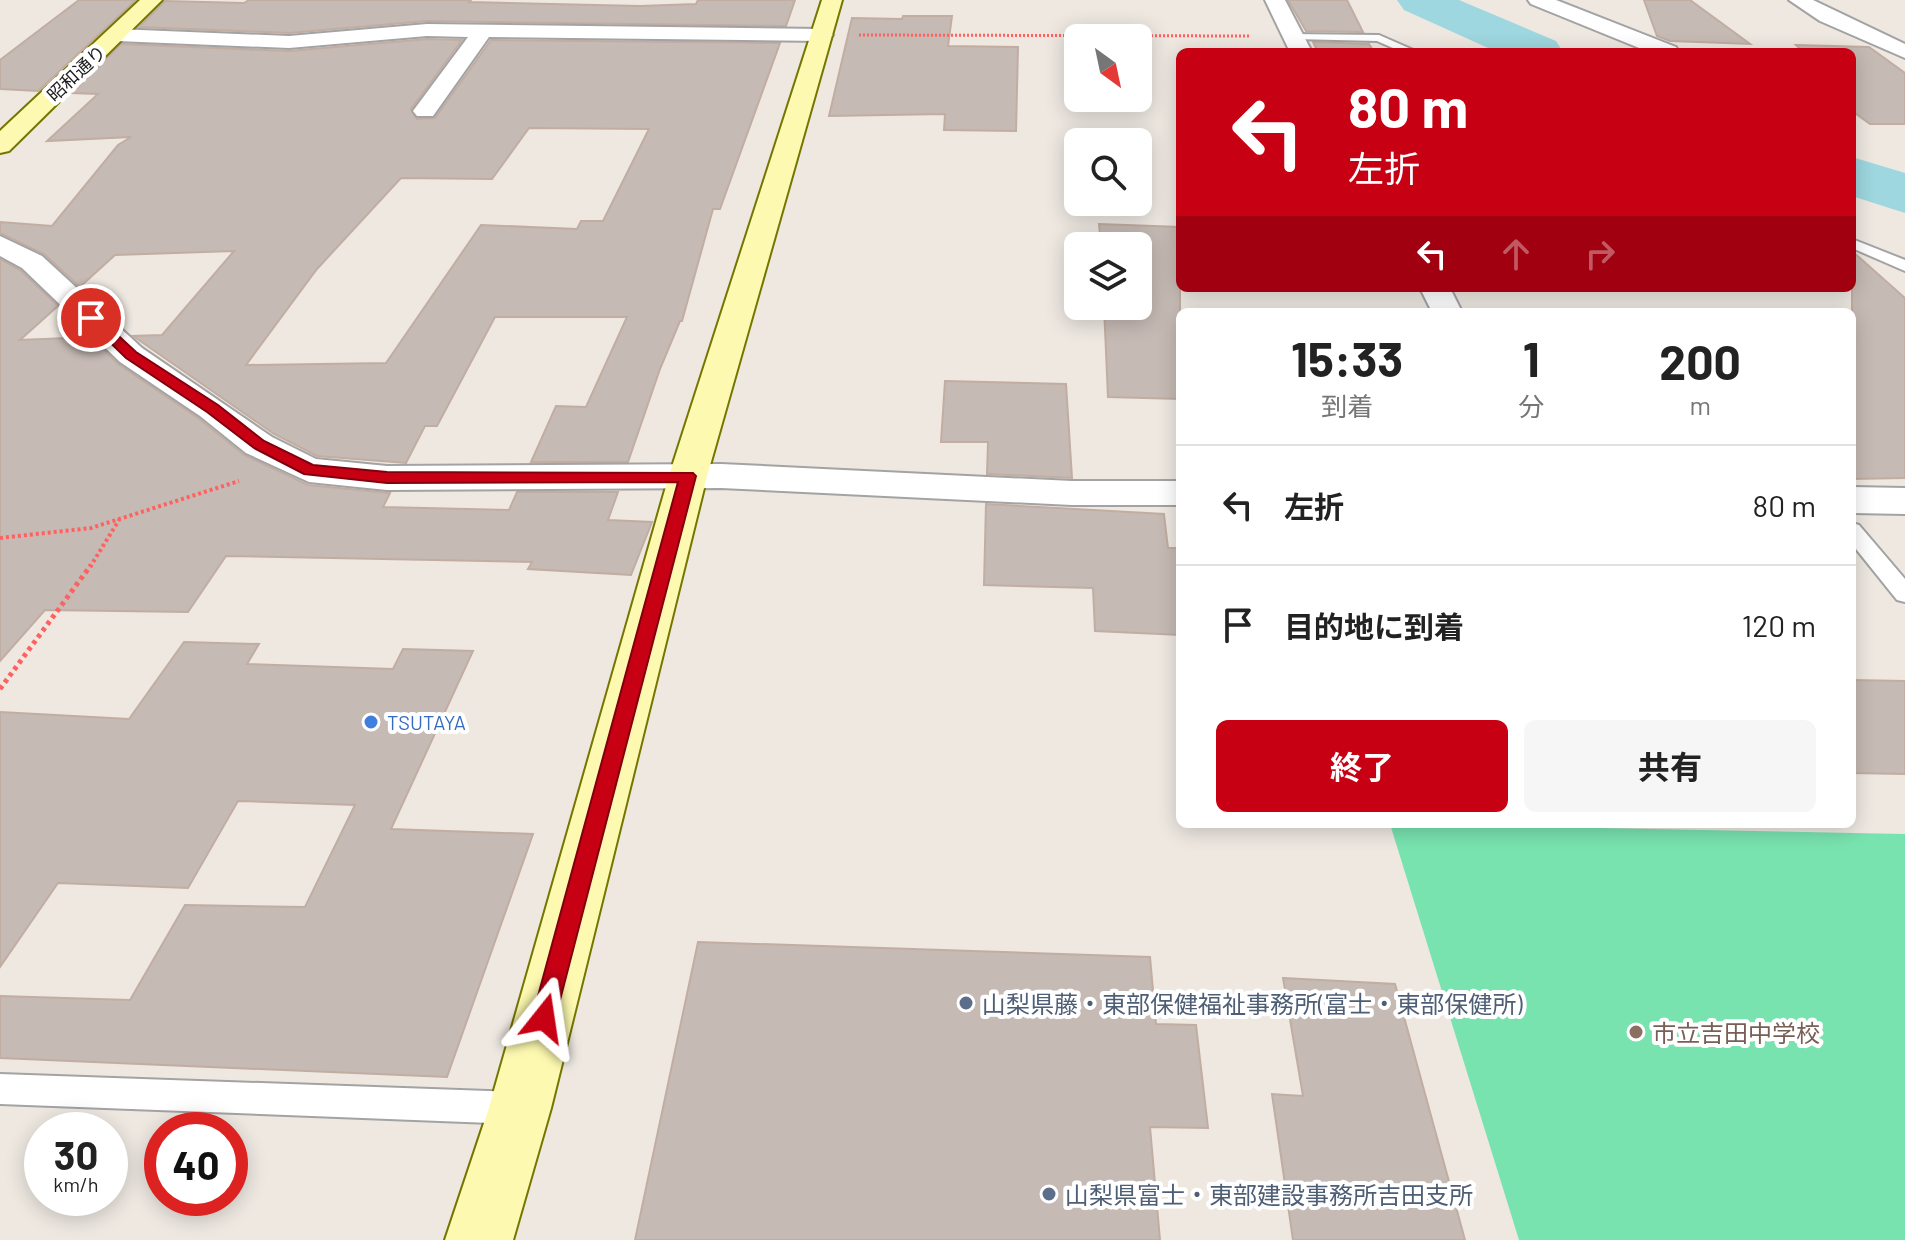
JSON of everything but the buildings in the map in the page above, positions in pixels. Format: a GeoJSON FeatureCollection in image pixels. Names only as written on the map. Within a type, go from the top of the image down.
{"type":"FeatureCollection","features":[{"type":"Feature","properties":{"kind":"street","name":"昭和通り"},"geometry":{"type":"LineString","coordinates":[[0,145],[152,0]]}},
{"type":"Feature","properties":{"kind":"street"},"geometry":{"type":"LineString","coordinates":[[1275,0],[1298,44]]}},
{"type":"Feature","properties":{"kind":"street"},"geometry":{"type":"LineString","coordinates":[[1538,0],[1658,48]]}},
{"type":"Feature","properties":{"kind":"street"},"geometry":{"type":"LineString","coordinates":[[1799,0],[1854,31],[1905,52]]}},
{"type":"Feature","properties":{"kind":"street"},"geometry":{"type":"LineString","coordinates":[[383,33],[404,11]]}},
{"type":"Feature","properties":{"kind":"street"},"geometry":{"type":"LineString","coordinates":[[515,32],[535,11]]}},
{"type":"Feature","properties":{"kind":"street"},"geometry":{"type":"LineString","coordinates":[[116,35],[289,42],[383,33],[515,32],[828,17],[688,476],[520,1108],[479,1240]]}},
{"type":"Feature","properties":{"kind":"street"},"geometry":{"type":"LineString","coordinates":[[425,111],[483,31]]}},
{"type":"Feature","properties":{"kind":"street"},"geometry":{"type":"LineString","coordinates":[[1865,60],[1905,60]]}},
{"type":"Feature","properties":{"kind":"street"},"geometry":{"type":"LineString","coordinates":[[0,245],[32,262],[131,355],[212,409],[259,445],[309,470],[387,478],[688,476],[1072,493],[1176,493]]}},
{"type":"Feature","properties":{"kind":"street"},"geometry":{"type":"LineString","coordinates":[[1856,500],[1905,501]]}},
{"type":"Feature","properties":{"kind":"lane"},"geometry":{"type":"LineString","coordinates":[[1298,44],[1379,38],[1403,48]]}},
{"type":"Feature","properties":{"kind":"lane"},"geometry":{"type":"LineString","coordinates":[[1856,245],[1905,266]]}},
{"type":"Feature","properties":{"kind":"lane"},"geometry":{"type":"LineString","coordinates":[[1856,535],[1905,594]]}},
{"type":"Feature","properties":{"kind":"lane"},"geometry":{"type":"LineString","coordinates":[[0,1089],[520,1108]]}},
{"type":"Feature","properties":{"kind":"path"},"geometry":{"type":"LineString","coordinates":[[828,17],[1298,44]]}},
{"type":"Feature","properties":{"kind":"path"},"geometry":{"type":"LineString","coordinates":[[0,538],[91,528],[293,462]]}},
{"type":"Feature","properties":{"kind":"path"},"geometry":{"type":"LineString","coordinates":[[0,689],[99,555],[119,520]]}},
{"type":"Feature","properties":{"kind":"green space","name":"市立吉田中学校"},"geometry":{"type":"Polygon","coordinates":[[[1391,828],[1905,834],[1905,1240],[1519,1240],[1391,828]]]}},
{"type":"Feature","properties":{"kind":"waterway"},"geometry":{"type":"LineString","coordinates":[[1420,0],[1529,48]]}},
{"type":"Feature","properties":{"kind":"waterway"},"geometry":{"type":"LineString","coordinates":[[1856,176],[1905,194]]}},
{"type":"Feature","properties":{"kind":"place","name":"TSUTAYA"},"geometry":{"type":"Point","coordinates":[371,722]}},
{"type":"Feature","properties":{"kind":"place","name":"山梨県藤・東部保健福祉事務所(富士・東部保健所)"},"geometry":{"type":"Point","coordinates":[966,1003]}},
{"type":"Feature","properties":{"kind":"place","name":"市立吉田中学校"},"geometry":{"type":"Point","coordinates":[1636,1032]}},
{"type":"Feature","properties":{"kind":"place","name":"山梨県富士・東部建設事務所吉田支所"},"geometry":{"type":"Point","coordinates":[1049,1194]}},
{"type":"Feature","properties":{"kind":"route"},"geometry":{"type":"LineString","coordinates":[[91,318],[131,355],[212,409],[259,445],[309,470],[387,478],[688,476],[544,1018]]}}]}
